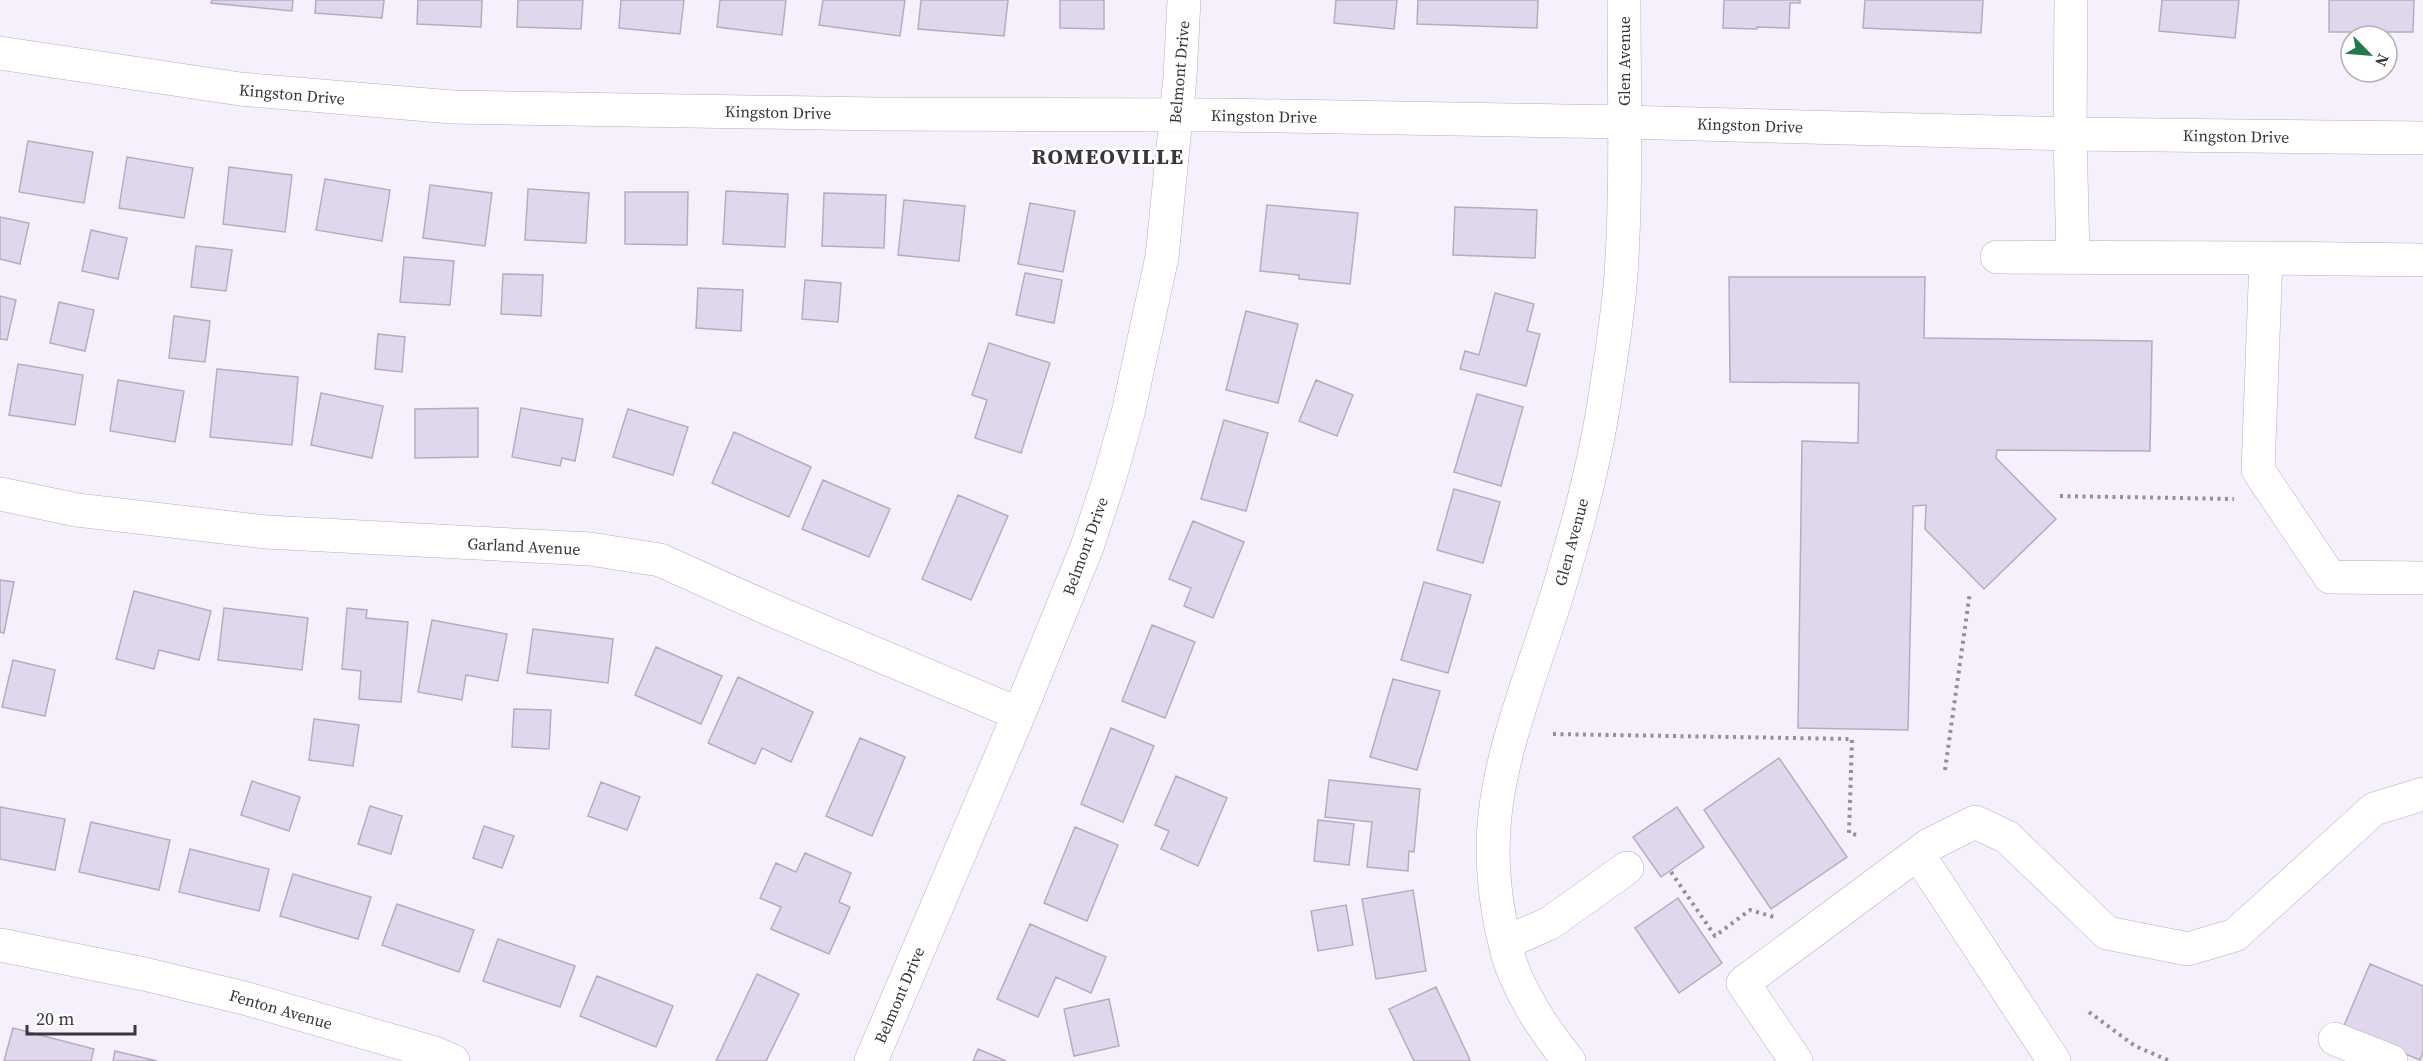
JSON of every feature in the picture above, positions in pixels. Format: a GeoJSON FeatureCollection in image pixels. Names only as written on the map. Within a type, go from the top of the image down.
{"type":"FeatureCollection","features":[{"type":"Feature","properties":{"kind":"street","name":"Belmont Drive"},"geometry":{"type":"LineString","coordinates":[[871,1061],[1019,714],[1087,547],[1128,413],[1162,257],[1180,77],[1184,0]]}},
{"type":"Feature","properties":{"kind":"street","name":"Glen Avenue"},"geometry":{"type":"LineString","coordinates":[[1569,1061],[1527,998],[1508,954],[1498,904],[1494,859],[1495,816],[1506,758],[1559,588],[1589,477],[1606,392],[1621,276],[1624,0]]}},
{"type":"Feature","properties":{"kind":"street"},"geometry":{"type":"LineString","coordinates":[[2071,0],[2070,134],[2073,257]]}},
{"type":"Feature","properties":{"kind":"street","name":"Kingston Drive"},"geometry":{"type":"LineString","coordinates":[[0,52],[240,89],[452,107],[1624,122],[2070,134],[2423,138]]}},
{"type":"Feature","properties":{"kind":"street"},"geometry":{"type":"LineString","coordinates":[[1997,257],[2423,260]]}},
{"type":"Feature","properties":{"kind":"street"},"geometry":{"type":"LineString","coordinates":[[2266,258],[2258,470],[2330,577],[2423,578]]}},
{"type":"Feature","properties":{"kind":"street","name":"Garland Avenue"},"geometry":{"type":"LineString","coordinates":[[0,494],[76,510],[266,532],[590,549],[660,560],[769,609],[1019,714]]}},
{"type":"Feature","properties":{"kind":"street"},"geometry":{"type":"LineString","coordinates":[[1796,1061],[1743,983],[1929,845],[1975,822],[2007,837],[2107,933],[2188,949],[2235,935],[2374,809],[2423,794]]}},
{"type":"Feature","properties":{"kind":"street"},"geometry":{"type":"LineString","coordinates":[[1917,854],[2054,1061]]}},
{"type":"Feature","properties":{"kind":"street"},"geometry":{"type":"LineString","coordinates":[[1505,943],[1550,923],[1627,868]]}},
{"type":"Feature","properties":{"kind":"street","name":"Fenton Avenue"},"geometry":{"type":"LineString","coordinates":[[0,945],[144,974],[244,998],[435,1053],[453,1061]]}},
{"type":"Feature","properties":{"kind":"street"},"geometry":{"type":"LineString","coordinates":[[2335,1038],[2391,1061]]}},
{"type":"Feature","properties":{"kind":"path"},"geometry":{"type":"LineString","coordinates":[[2060,496],[2234,499]]}},
{"type":"Feature","properties":{"kind":"path"},"geometry":{"type":"LineString","coordinates":[[1945,770],[1970,592]]}},
{"type":"Feature","properties":{"kind":"path"},"geometry":{"type":"LineString","coordinates":[[1553,734],[1852,738],[1849,833],[1857,835]]}},
{"type":"Feature","properties":{"kind":"path"},"geometry":{"type":"LineString","coordinates":[[1671,873],[1714,936],[1750,910],[1777,918]]}},
{"type":"Feature","properties":{"kind":"path"},"geometry":{"type":"LineString","coordinates":[[2089,1012],[2135,1046],[2170,1061]]}},
{"type":"Feature","properties":{"kind":"building"},"geometry":{"type":"Polygon","coordinates":[[[212,0],[293,0],[292,11],[211,3],[212,0]]]}},
{"type":"Feature","properties":{"kind":"building"},"geometry":{"type":"Polygon","coordinates":[[[316,0],[384,0],[382,18],[315,13],[316,0]]]}},
{"type":"Feature","properties":{"kind":"building"},"geometry":{"type":"Polygon","coordinates":[[[418,0],[482,0],[481,27],[417,24],[418,0]]]}},
{"type":"Feature","properties":{"kind":"building"},"geometry":{"type":"Polygon","coordinates":[[[518,0],[583,0],[581,29],[517,27],[518,0]]]}},
{"type":"Feature","properties":{"kind":"building"},"geometry":{"type":"Polygon","coordinates":[[[621,0],[684,0],[680,34],[619,28],[621,0]]]}},
{"type":"Feature","properties":{"kind":"building"},"geometry":{"type":"Polygon","coordinates":[[[720,0],[786,0],[782,35],[717,27],[720,0]]]}},
{"type":"Feature","properties":{"kind":"building"},"geometry":{"type":"Polygon","coordinates":[[[823,0],[905,0],[900,36],[819,25],[823,0]]]}},
{"type":"Feature","properties":{"kind":"building"},"geometry":{"type":"Polygon","coordinates":[[[921,0],[1008,0],[1004,36],[918,29],[921,0]]]}},
{"type":"Feature","properties":{"kind":"building"},"geometry":{"type":"Polygon","coordinates":[[[1060,0],[1104,0],[1104,29],[1060,28],[1060,0]]]}},
{"type":"Feature","properties":{"kind":"building"},"geometry":{"type":"Polygon","coordinates":[[[1336,0],[1397,0],[1394,29],[1334,23],[1336,0]]]}},
{"type":"Feature","properties":{"kind":"building"},"geometry":{"type":"Polygon","coordinates":[[[1418,0],[1538,0],[1537,28],[1417,24],[1418,0]]]}},
{"type":"Feature","properties":{"kind":"building"},"geometry":{"type":"Polygon","coordinates":[[[1724,0],[1800,0],[1800,3],[1790,3],[1789,28],[1723,28],[1724,0]]]}},
{"type":"Feature","properties":{"kind":"building"},"geometry":{"type":"Polygon","coordinates":[[[1865,0],[1983,0],[1981,33],[1863,28],[1865,0]]]}},
{"type":"Feature","properties":{"kind":"building"},"geometry":{"type":"Polygon","coordinates":[[[2162,0],[2239,0],[2235,38],[2159,31],[2162,0]]]}},
{"type":"Feature","properties":{"kind":"building"},"geometry":{"type":"Polygon","coordinates":[[[2329,0],[2414,0],[2413,32],[2399,32],[2399,24],[2339,24],[2339,32],[2329,32],[2329,0]]]}},
{"type":"Feature","properties":{"kind":"building"},"geometry":{"type":"Polygon","coordinates":[[[28,141],[93,152],[84,203],[19,192],[28,141]]]}},
{"type":"Feature","properties":{"kind":"building"},"geometry":{"type":"Polygon","coordinates":[[[127,157],[193,168],[184,218],[119,208],[127,157]]]}},
{"type":"Feature","properties":{"kind":"building"},"geometry":{"type":"Polygon","coordinates":[[[229,167],[292,175],[285,232],[223,224],[229,167]]]}},
{"type":"Feature","properties":{"kind":"building"},"geometry":{"type":"Polygon","coordinates":[[[325,179],[390,190],[382,241],[316,230],[325,179]]]}},
{"type":"Feature","properties":{"kind":"building"},"geometry":{"type":"Polygon","coordinates":[[[430,185],[492,193],[485,246],[423,238],[430,185]]]}},
{"type":"Feature","properties":{"kind":"building"},"geometry":{"type":"Polygon","coordinates":[[[528,189],[589,193],[586,243],[525,240],[528,189]]]}},
{"type":"Feature","properties":{"kind":"building"},"geometry":{"type":"Polygon","coordinates":[[[726,191],[788,194],[785,247],[723,244],[726,191]]]}},
{"type":"Feature","properties":{"kind":"building"},"geometry":{"type":"Polygon","coordinates":[[[625,192],[688,192],[687,245],[625,244],[625,192]]]}},
{"type":"Feature","properties":{"kind":"building"},"geometry":{"type":"Polygon","coordinates":[[[824,193],[886,195],[884,248],[822,246],[824,193]]]}},
{"type":"Feature","properties":{"kind":"building"},"geometry":{"type":"Polygon","coordinates":[[[904,200],[965,206],[959,261],[898,255],[904,200]]]}},
{"type":"Feature","properties":{"kind":"building"},"geometry":{"type":"Polygon","coordinates":[[[1030,203],[1075,211],[1063,272],[1018,264],[1030,203]]]}},
{"type":"Feature","properties":{"kind":"building"},"geometry":{"type":"Polygon","coordinates":[[[1267,205],[1358,213],[1350,284],[1299,279],[1299,275],[1260,271],[1267,205]]]}},
{"type":"Feature","properties":{"kind":"building"},"geometry":{"type":"Polygon","coordinates":[[[1455,207],[1537,210],[1535,258],[1453,255],[1455,207]]]}},
{"type":"Feature","properties":{"kind":"building"},"geometry":{"type":"Polygon","coordinates":[[[0,217],[29,223],[20,264],[0,259],[0,217]]]}},
{"type":"Feature","properties":{"kind":"building"},"geometry":{"type":"Polygon","coordinates":[[[91,230],[127,238],[118,279],[82,271],[91,230]]]}},
{"type":"Feature","properties":{"kind":"building"},"geometry":{"type":"Polygon","coordinates":[[[196,246],[232,250],[226,291],[191,287],[196,246]]]}},
{"type":"Feature","properties":{"kind":"building"},"geometry":{"type":"Polygon","coordinates":[[[404,257],[454,261],[450,305],[400,302],[404,257]]]}},
{"type":"Feature","properties":{"kind":"building"},"geometry":{"type":"Polygon","coordinates":[[[1025,273],[1062,280],[1054,323],[1016,315],[1025,273]]]}},
{"type":"Feature","properties":{"kind":"building"},"geometry":{"type":"Polygon","coordinates":[[[503,274],[543,275],[541,316],[501,314],[503,274]]]}},
{"type":"Feature","properties":{"kind":"building"},"geometry":{"type":"Polygon","coordinates":[[[1729,277],[1925,277],[1924,338],[2152,341],[2150,451],[1997,450],[1996,458],[2056,519],[1984,589],[1925,529],[1926,505],[1913,506],[1908,730],[1798,728],[1802,441],[1858,443],[1859,383],[1730,382],[1729,277]]]}},
{"type":"Feature","properties":{"kind":"building"},"geometry":{"type":"Polygon","coordinates":[[[805,280],[841,283],[838,322],[802,319],[805,280]]]}},
{"type":"Feature","properties":{"kind":"building"},"geometry":{"type":"Polygon","coordinates":[[[698,288],[743,290],[741,331],[696,328],[698,288]]]}},
{"type":"Feature","properties":{"kind":"building"},"geometry":{"type":"Polygon","coordinates":[[[1495,293],[1534,304],[1527,331],[1540,334],[1526,386],[1460,369],[1465,351],[1479,355],[1495,293]]]}},
{"type":"Feature","properties":{"kind":"building"},"geometry":{"type":"Polygon","coordinates":[[[0,296],[16,300],[7,340],[0,339],[0,296]]]}},
{"type":"Feature","properties":{"kind":"building"},"geometry":{"type":"Polygon","coordinates":[[[59,302],[94,310],[85,351],[50,343],[59,302]]]}},
{"type":"Feature","properties":{"kind":"building"},"geometry":{"type":"Polygon","coordinates":[[[1246,311],[1298,324],[1278,403],[1226,390],[1246,311]]]}},
{"type":"Feature","properties":{"kind":"building"},"geometry":{"type":"Polygon","coordinates":[[[174,316],[210,321],[205,362],[169,358],[174,316]]]}},
{"type":"Feature","properties":{"kind":"building"},"geometry":{"type":"Polygon","coordinates":[[[378,334],[405,337],[402,372],[375,369],[378,334]]]}},
{"type":"Feature","properties":{"kind":"building"},"geometry":{"type":"Polygon","coordinates":[[[989,343],[1050,363],[1021,453],[975,438],[987,400],[972,395],[989,343]]]}},
{"type":"Feature","properties":{"kind":"building"},"geometry":{"type":"Polygon","coordinates":[[[18,364],[83,375],[75,425],[9,415],[18,364]]]}},
{"type":"Feature","properties":{"kind":"building"},"geometry":{"type":"Polygon","coordinates":[[[217,369],[298,377],[292,445],[210,437],[217,369]]]}},
{"type":"Feature","properties":{"kind":"building"},"geometry":{"type":"Polygon","coordinates":[[[118,380],[184,391],[175,442],[110,431],[118,380]]]}},
{"type":"Feature","properties":{"kind":"building"},"geometry":{"type":"Polygon","coordinates":[[[1316,380],[1353,395],[1337,436],[1299,421],[1316,380]]]}},
{"type":"Feature","properties":{"kind":"building"},"geometry":{"type":"Polygon","coordinates":[[[321,393],[383,406],[372,458],[311,445],[321,393]]]}},
{"type":"Feature","properties":{"kind":"building"},"geometry":{"type":"Polygon","coordinates":[[[1477,394],[1523,407],[1501,486],[1454,472],[1477,394]]]}},
{"type":"Feature","properties":{"kind":"building"},"geometry":{"type":"Polygon","coordinates":[[[478,408],[478,457],[415,458],[415,409],[478,408]]]}},
{"type":"Feature","properties":{"kind":"building"},"geometry":{"type":"Polygon","coordinates":[[[521,408],[583,419],[575,461],[562,458],[560,466],[512,457],[521,408]]]}},
{"type":"Feature","properties":{"kind":"building"},"geometry":{"type":"Polygon","coordinates":[[[628,409],[688,427],[673,475],[613,457],[628,409]]]}},
{"type":"Feature","properties":{"kind":"building"},"geometry":{"type":"Polygon","coordinates":[[[1224,420],[1268,433],[1246,511],[1201,499],[1224,420]]]}},
{"type":"Feature","properties":{"kind":"building"},"geometry":{"type":"Polygon","coordinates":[[[734,432],[811,467],[789,517],[712,483],[734,432]]]}},
{"type":"Feature","properties":{"kind":"building"},"geometry":{"type":"Polygon","coordinates":[[[823,480],[890,509],[869,557],[802,529],[823,480]]]}},
{"type":"Feature","properties":{"kind":"building"},"geometry":{"type":"Polygon","coordinates":[[[1454,489],[1500,502],[1483,563],[1437,550],[1454,489]]]}},
{"type":"Feature","properties":{"kind":"building"},"geometry":{"type":"Polygon","coordinates":[[[958,495],[1008,516],[971,600],[922,579],[958,495]]]}},
{"type":"Feature","properties":{"kind":"building"},"geometry":{"type":"Polygon","coordinates":[[[1193,521],[1244,542],[1213,618],[1184,606],[1191,588],[1169,579],[1193,521]]]}},
{"type":"Feature","properties":{"kind":"building"},"geometry":{"type":"Polygon","coordinates":[[[0,580],[14,582],[4,633],[0,632],[0,580]]]}},
{"type":"Feature","properties":{"kind":"building"},"geometry":{"type":"Polygon","coordinates":[[[1424,582],[1471,595],[1448,673],[1401,660],[1424,582]]]}},
{"type":"Feature","properties":{"kind":"building"},"geometry":{"type":"Polygon","coordinates":[[[134,591],[211,611],[199,660],[159,650],[154,669],[116,659],[134,591]]]}},
{"type":"Feature","properties":{"kind":"building"},"geometry":{"type":"Polygon","coordinates":[[[224,608],[308,618],[302,670],[218,660],[224,608]]]}},
{"type":"Feature","properties":{"kind":"building"},"geometry":{"type":"Polygon","coordinates":[[[347,608],[367,610],[366,618],[408,622],[401,702],[359,699],[361,671],[342,669],[347,608]]]}},
{"type":"Feature","properties":{"kind":"building"},"geometry":{"type":"Polygon","coordinates":[[[432,620],[507,634],[498,681],[466,675],[462,700],[418,692],[432,620]]]}},
{"type":"Feature","properties":{"kind":"building"},"geometry":{"type":"Polygon","coordinates":[[[1152,625],[1195,642],[1165,718],[1122,701],[1152,625]]]}},
{"type":"Feature","properties":{"kind":"building"},"geometry":{"type":"Polygon","coordinates":[[[533,629],[613,639],[608,683],[527,673],[533,629]]]}},
{"type":"Feature","properties":{"kind":"building"},"geometry":{"type":"Polygon","coordinates":[[[656,647],[722,676],[701,724],[635,695],[656,647]]]}},
{"type":"Feature","properties":{"kind":"building"},"geometry":{"type":"Polygon","coordinates":[[[13,660],[55,670],[45,716],[2,707],[13,660]]]}},
{"type":"Feature","properties":{"kind":"building"},"geometry":{"type":"Polygon","coordinates":[[[738,677],[813,712],[791,762],[762,748],[755,764],[708,743],[738,677]]]}},
{"type":"Feature","properties":{"kind":"building"},"geometry":{"type":"Polygon","coordinates":[[[1393,679],[1440,691],[1417,770],[1370,757],[1393,679]]]}},
{"type":"Feature","properties":{"kind":"building"},"geometry":{"type":"Polygon","coordinates":[[[514,709],[551,710],[549,749],[512,747],[514,709]]]}},
{"type":"Feature","properties":{"kind":"building"},"geometry":{"type":"Polygon","coordinates":[[[314,719],[359,725],[353,766],[309,760],[314,719]]]}},
{"type":"Feature","properties":{"kind":"building"},"geometry":{"type":"Polygon","coordinates":[[[1111,728],[1154,746],[1123,822],[1081,804],[1111,728]]]}},
{"type":"Feature","properties":{"kind":"building"},"geometry":{"type":"Polygon","coordinates":[[[860,738],[905,757],[872,836],[826,816],[860,738]]]}},
{"type":"Feature","properties":{"kind":"building"},"geometry":{"type":"Polygon","coordinates":[[[1779,758],[1847,857],[1771,909],[1704,810],[1779,758]]]}},
{"type":"Feature","properties":{"kind":"building"},"geometry":{"type":"Polygon","coordinates":[[[1176,776],[1227,798],[1198,866],[1161,849],[1169,831],[1155,825],[1176,776]]]}},
{"type":"Feature","properties":{"kind":"building"},"geometry":{"type":"Polygon","coordinates":[[[1329,780],[1420,789],[1414,852],[1409,851],[1408,871],[1367,867],[1372,822],[1325,817],[1329,780]]]}},
{"type":"Feature","properties":{"kind":"building"},"geometry":{"type":"Polygon","coordinates":[[[252,781],[300,797],[289,831],[241,815],[252,781]]]}},
{"type":"Feature","properties":{"kind":"building"},"geometry":{"type":"Polygon","coordinates":[[[601,782],[640,797],[627,830],[588,816],[601,782]]]}},
{"type":"Feature","properties":{"kind":"building"},"geometry":{"type":"Polygon","coordinates":[[[370,806],[402,816],[391,854],[358,844],[370,806]]]}},
{"type":"Feature","properties":{"kind":"building"},"geometry":{"type":"Polygon","coordinates":[[[0,807],[65,819],[55,870],[0,859],[0,807]]]}},
{"type":"Feature","properties":{"kind":"building"},"geometry":{"type":"Polygon","coordinates":[[[1677,807],[1704,847],[1661,877],[1633,837],[1677,807]]]}},
{"type":"Feature","properties":{"kind":"building"},"geometry":{"type":"Polygon","coordinates":[[[1318,820],[1354,824],[1349,865],[1314,861],[1318,820]]]}},
{"type":"Feature","properties":{"kind":"building"},"geometry":{"type":"Polygon","coordinates":[[[91,822],[170,840],[159,890],[79,872],[91,822]]]}},
{"type":"Feature","properties":{"kind":"building"},"geometry":{"type":"Polygon","coordinates":[[[484,826],[514,836],[502,868],[473,858],[484,826]]]}},
{"type":"Feature","properties":{"kind":"building"},"geometry":{"type":"Polygon","coordinates":[[[1075,827],[1118,845],[1087,921],[1044,903],[1075,827]]]}},
{"type":"Feature","properties":{"kind":"building"},"geometry":{"type":"Polygon","coordinates":[[[190,849],[269,869],[259,911],[179,892],[190,849]]]}},
{"type":"Feature","properties":{"kind":"building"},"geometry":{"type":"Polygon","coordinates":[[[805,853],[851,873],[839,902],[850,907],[829,954],[771,929],[781,907],[760,898],[776,863],[796,872],[805,853]]]}},
{"type":"Feature","properties":{"kind":"building"},"geometry":{"type":"Polygon","coordinates":[[[293,874],[371,897],[358,939],[280,916],[293,874]]]}},
{"type":"Feature","properties":{"kind":"building"},"geometry":{"type":"Polygon","coordinates":[[[1413,890],[1426,971],[1376,979],[1362,899],[1413,890]]]}},
{"type":"Feature","properties":{"kind":"building"},"geometry":{"type":"Polygon","coordinates":[[[1678,898],[1722,963],[1679,993],[1635,928],[1678,898]]]}},
{"type":"Feature","properties":{"kind":"building"},"geometry":{"type":"Polygon","coordinates":[[[397,904],[474,930],[459,972],[382,945],[397,904]]]}},
{"type":"Feature","properties":{"kind":"building"},"geometry":{"type":"Polygon","coordinates":[[[1346,905],[1353,945],[1318,951],[1311,911],[1346,905]]]}},
{"type":"Feature","properties":{"kind":"building"},"geometry":{"type":"Polygon","coordinates":[[[1030,924],[1106,957],[1091,993],[1056,977],[1038,1017],[997,999],[1030,924]]]}},
{"type":"Feature","properties":{"kind":"building"},"geometry":{"type":"Polygon","coordinates":[[[498,939],[575,966],[560,1007],[483,981],[498,939]]]}},
{"type":"Feature","properties":{"kind":"building"},"geometry":{"type":"Polygon","coordinates":[[[2370,964],[2423,986],[2423,1053],[2420,1060],[2343,1028],[2370,964]]]}},
{"type":"Feature","properties":{"kind":"building"},"geometry":{"type":"Polygon","coordinates":[[[757,974],[799,994],[766,1061],[716,1061],[757,974]]]}},
{"type":"Feature","properties":{"kind":"building"},"geometry":{"type":"Polygon","coordinates":[[[597,976],[673,1006],[656,1047],[580,1016],[597,976]]]}},
{"type":"Feature","properties":{"kind":"building"},"geometry":{"type":"Polygon","coordinates":[[[1436,987],[1470,1060],[1414,1061],[1389,1009],[1436,987]]]}},
{"type":"Feature","properties":{"kind":"building"},"geometry":{"type":"Polygon","coordinates":[[[1109,999],[1119,1046],[1074,1056],[1064,1009],[1109,999]]]}},
{"type":"Feature","properties":{"kind":"building"},"geometry":{"type":"Polygon","coordinates":[[[13,1028],[94,1049],[91,1061],[4,1061],[13,1028]]]}},
{"type":"Feature","properties":{"kind":"building"},"geometry":{"type":"Polygon","coordinates":[[[978,1049],[1006,1061],[973,1061],[978,1049]]]}},
{"type":"Feature","properties":{"kind":"building"},"geometry":{"type":"Polygon","coordinates":[[[115,1051],[157,1061],[113,1061],[115,1051]]]}},
{"type":"Feature","properties":{"kind":"district","name":"ROMEOVILLE"},"geometry":{"type":"Point","coordinates":[1108,156]}}]}
